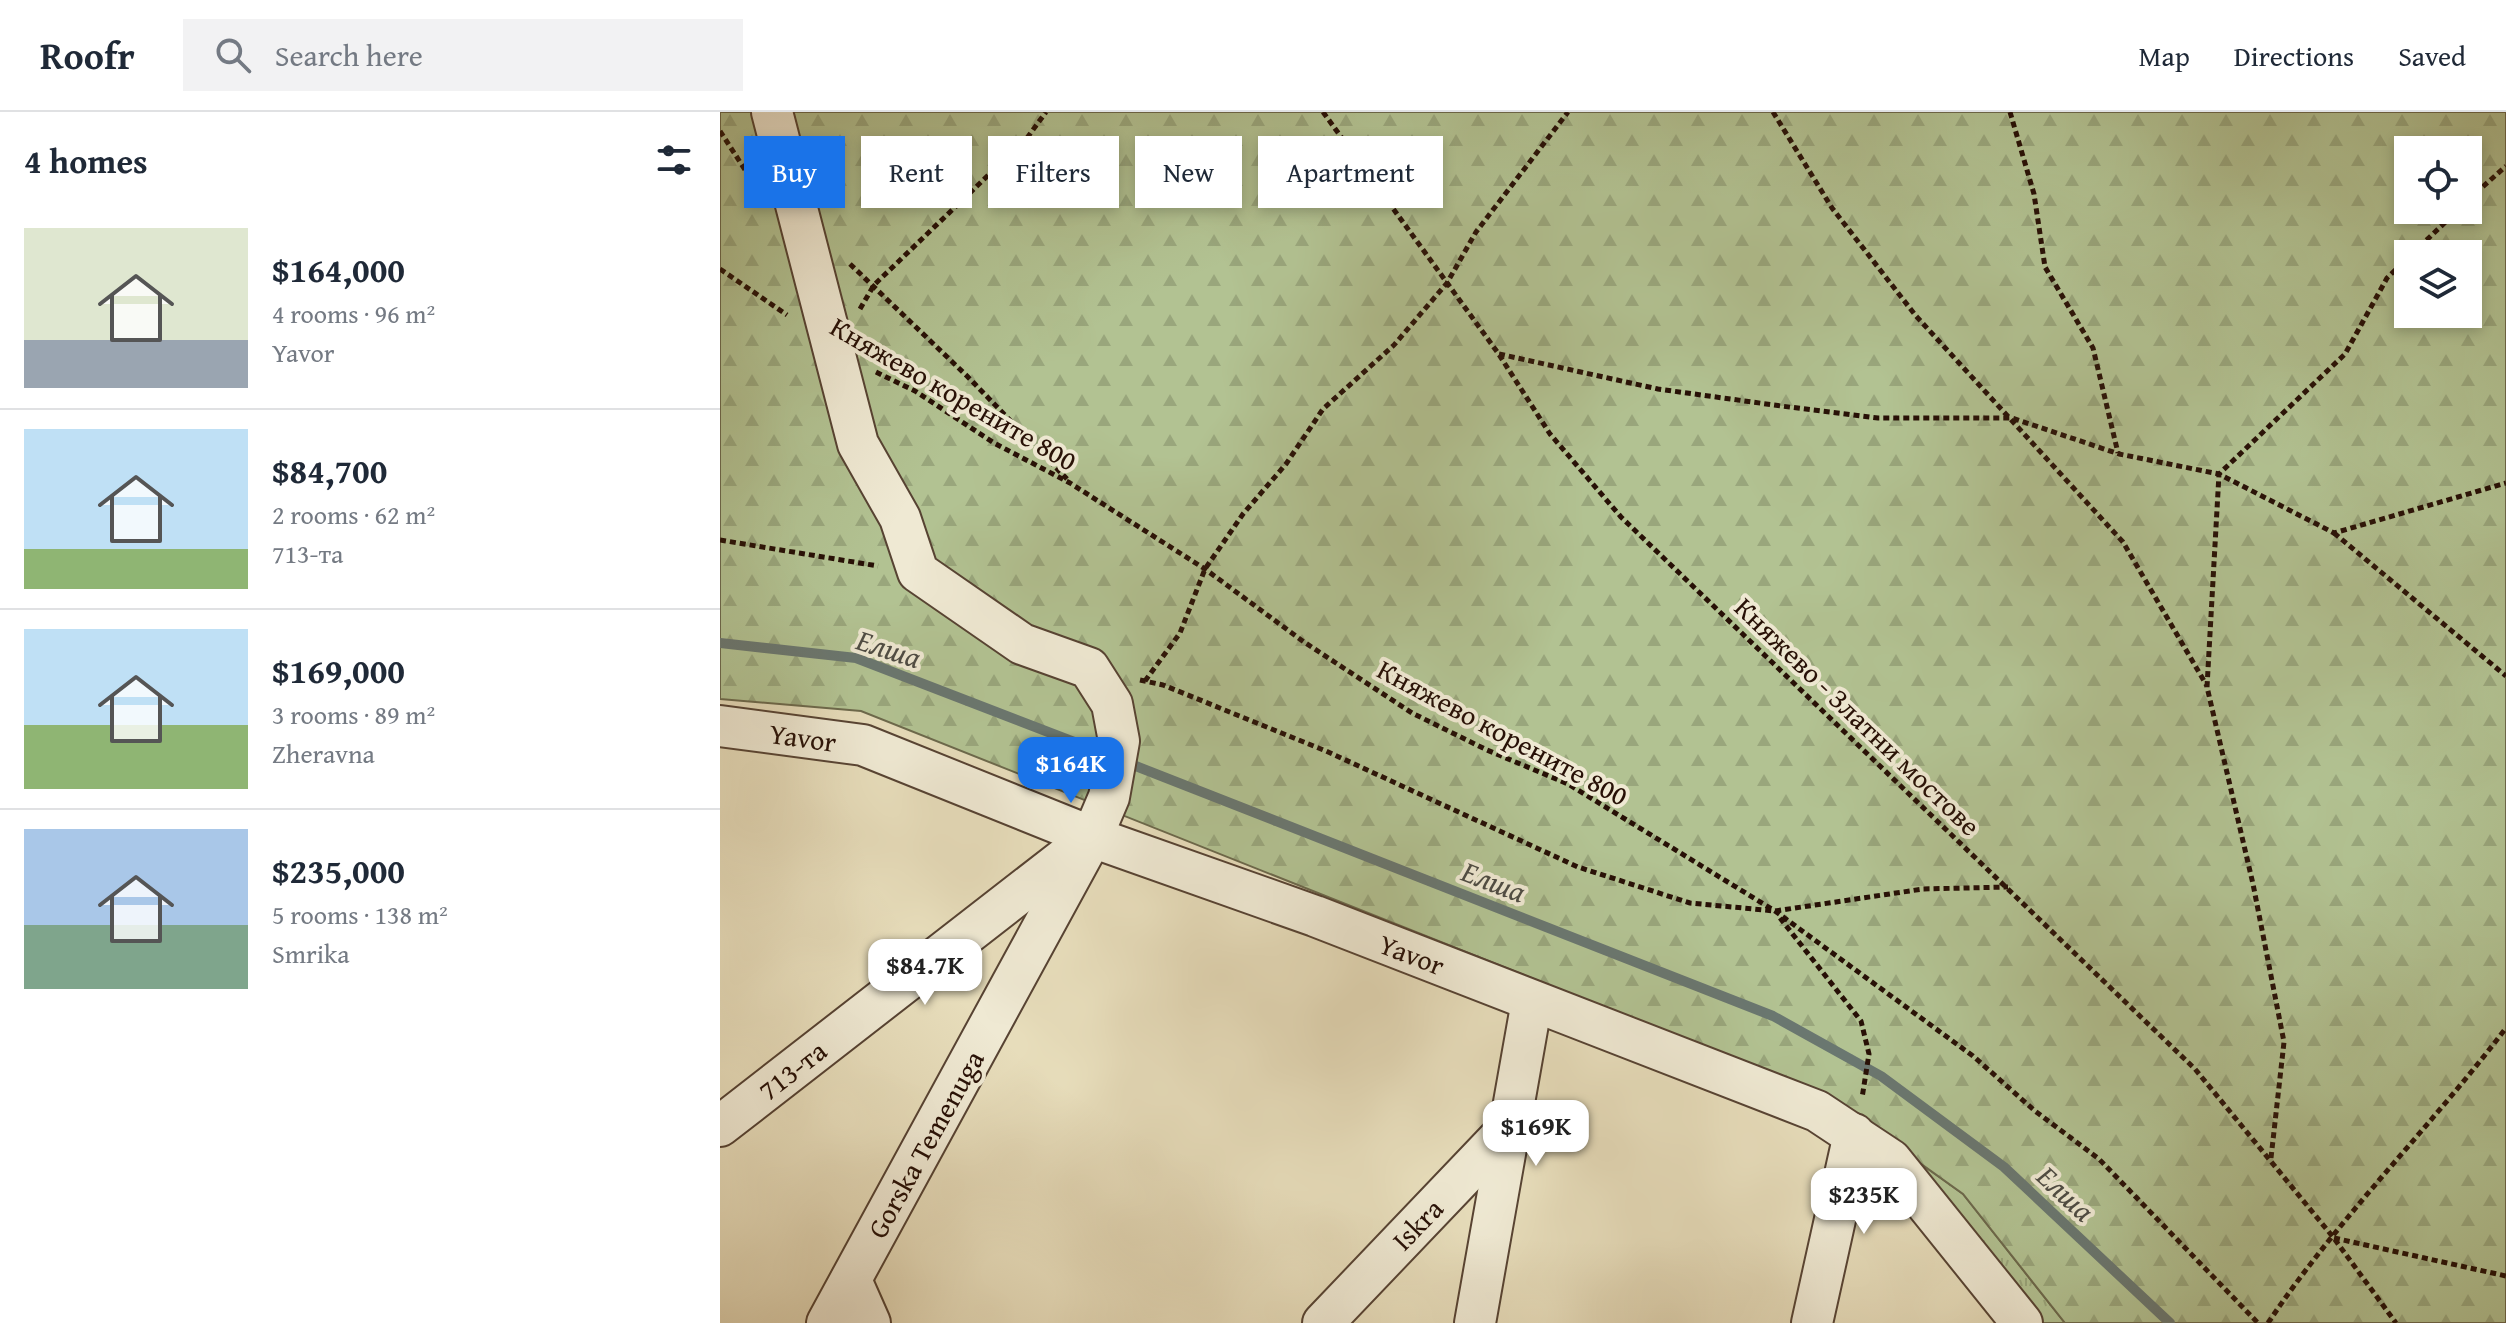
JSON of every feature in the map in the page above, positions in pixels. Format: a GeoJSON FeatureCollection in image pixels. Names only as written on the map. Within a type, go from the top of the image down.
{"type":"FeatureCollection","features":[{"type":"Feature","properties":{"kind":"street"},"geometry":{"type":"LineString","coordinates":[[772,112],[858,444],[900,518],[918,572],[1022,644],[1089,668]]}},
{"type":"Feature","properties":{"kind":"street","name":"Gorska Temenuga"},"geometry":{"type":"LineString","coordinates":[[827,1323],[1092,837],[1109,797],[1119,741],[1112,704],[1089,668]]}},
{"type":"Feature","properties":{"kind":"street","name":"Yavor"},"geometry":{"type":"LineString","coordinates":[[720,726],[863,745],[1092,837],[1315,916],[1817,1111],[1891,1160],[2022,1323]]}},
{"type":"Feature","properties":{"kind":"street","name":"713-та"},"geometry":{"type":"LineString","coordinates":[[720,1126],[1092,837]]}},
{"type":"Feature","properties":{"kind":"street"},"geometry":{"type":"LineString","coordinates":[[1475,1323],[1532,1001]]}},
{"type":"Feature","properties":{"kind":"street","name":"Iskra"},"geometry":{"type":"LineString","coordinates":[[1323,1323],[1511,1126]]}},
{"type":"Feature","properties":{"kind":"street"},"geometry":{"type":"LineString","coordinates":[[1812,1323],[1854,1134]]}},
{"type":"Feature","properties":{"kind":"street"},"geometry":{"type":"LineString","coordinates":[[851,1280],[870,1323]]}},
{"type":"Feature","properties":{"kind":"path"},"geometry":{"type":"LineString","coordinates":[[835,351],[874,285],[1027,138],[1046,112]]}},
{"type":"Feature","properties":{"kind":"path","name":"Княжево - Златни мостове"},"geometry":{"type":"LineString","coordinates":[[1323,112],[1498,353],[1550,434],[1621,517],[2195,1069],[2333,1237],[2396,1323]]}},
{"type":"Feature","properties":{"kind":"path"},"geometry":{"type":"LineString","coordinates":[[1145,681],[1180,633],[1205,569],[1243,514],[1286,464],[1323,409],[1394,345],[1447,283],[1476,232],[1568,112]]}},
{"type":"Feature","properties":{"kind":"path"},"geometry":{"type":"LineString","coordinates":[[1773,112],[1832,208],[1916,316],[2123,542],[2207,687]]}},
{"type":"Feature","properties":{"kind":"path"},"geometry":{"type":"LineString","coordinates":[[2010,112],[2034,194],[2045,267],[2093,348],[2119,454]]}},
{"type":"Feature","properties":{"kind":"path"},"geometry":{"type":"LineString","coordinates":[[720,131],[744,168]]}},
{"type":"Feature","properties":{"kind":"path"},"geometry":{"type":"LineString","coordinates":[[2482,187],[2506,166]]}},
{"type":"Feature","properties":{"kind":"path"},"geometry":{"type":"LineString","coordinates":[[2427,240],[2443,224]]}},
{"type":"Feature","properties":{"kind":"path"},"geometry":{"type":"LineString","coordinates":[[842,257],[967,376],[1070,483]]}},
{"type":"Feature","properties":{"kind":"path","name":"Княжево корените 800"},"geometry":{"type":"LineString","coordinates":[[720,269],[789,317]]}},
{"type":"Feature","properties":{"kind":"path"},"geometry":{"type":"LineString","coordinates":[[2271,1159],[2284,1042],[2253,884],[2207,687],[2219,474],[2345,354],[2387,278],[2394,271]]}},
{"type":"Feature","properties":{"kind":"path","name":"Княжево корените 800"},"geometry":{"type":"LineString","coordinates":[[835,351],[915,391],[994,443],[1070,483],[1205,569],[1304,642],[1412,713],[1487,750],[1568,784],[1775,911],[1973,1056],[2035,1111],[2099,1159],[2258,1323]]}},
{"type":"Feature","properties":{"kind":"path"},"geometry":{"type":"LineString","coordinates":[[1498,353],[1658,389],[1795,408],[1878,418],[2012,418],[2119,454],[2219,474],[2334,533],[2506,676]]}},
{"type":"Feature","properties":{"kind":"path"},"geometry":{"type":"LineString","coordinates":[[2334,533],[2506,483]]}},
{"type":"Feature","properties":{"kind":"path"},"geometry":{"type":"LineString","coordinates":[[720,540],[918,572]]}},
{"type":"Feature","properties":{"kind":"path"},"geometry":{"type":"LineString","coordinates":[[1089,668],[1163,685],[1326,751],[1578,867],[1690,903],[1775,911],[1923,889],[2008,887]]}},
{"type":"Feature","properties":{"kind":"path"},"geometry":{"type":"LineString","coordinates":[[1775,911],[1861,1021],[1869,1054],[1865,1086]]}},
{"type":"Feature","properties":{"kind":"path"},"geometry":{"type":"LineString","coordinates":[[2268,1323],[2286,1295],[2506,1028]]}},
{"type":"Feature","properties":{"kind":"path"},"geometry":{"type":"LineString","coordinates":[[2333,1237],[2506,1276]]}},
{"type":"Feature","properties":{"kind":"green space"},"geometry":{"type":"Polygon","coordinates":[[[720,112],[2506,112],[2506,1323],[2065,1323],[1963,1194],[1825,1095],[861,711],[720,699],[720,112]]]}},
{"type":"Feature","properties":{"kind":"green space"},"geometry":{"type":"Polygon","coordinates":[[[1891,1160],[1921,1164],[1963,1194],[2065,1323],[2022,1323],[1891,1160]]]}},
{"type":"Feature","properties":{"kind":"waterway","name":"Елша"},"geometry":{"type":"LineString","coordinates":[[720,643],[856,658],[1108,755]]}},
{"type":"Feature","properties":{"kind":"waterway","name":"Елша"},"geometry":{"type":"LineString","coordinates":[[1123,761],[1773,1016],[1881,1076],[2004,1167],[2170,1323]]}}]}
